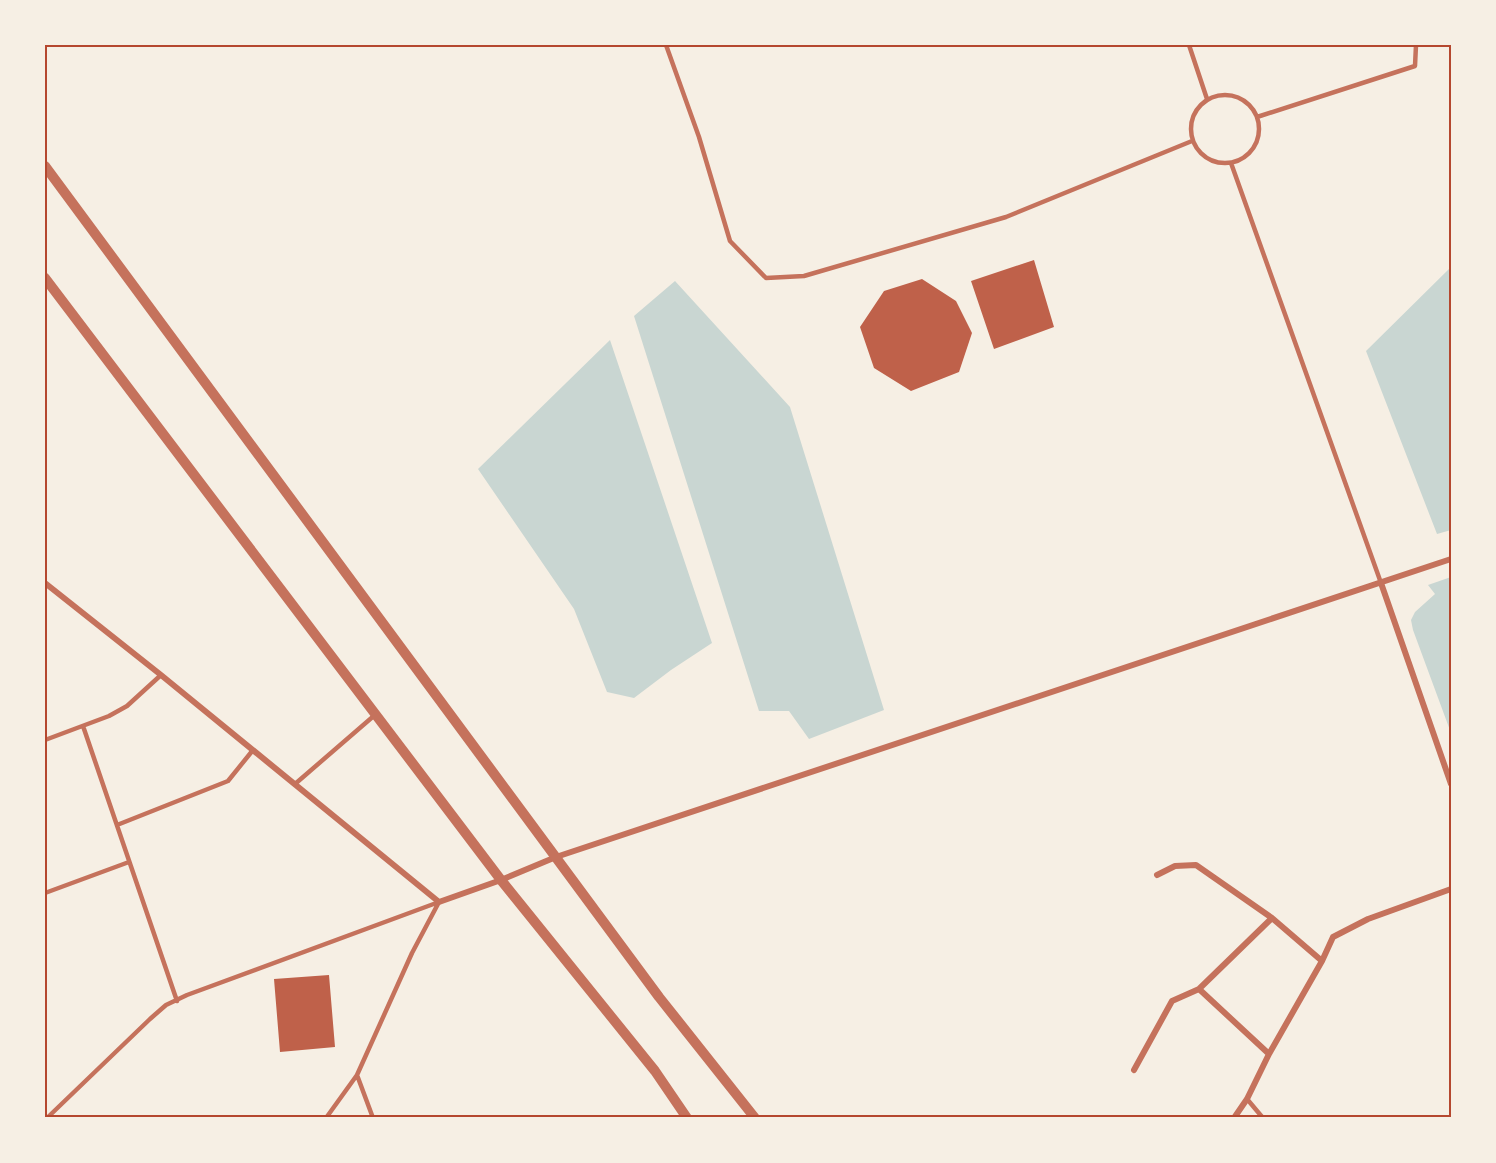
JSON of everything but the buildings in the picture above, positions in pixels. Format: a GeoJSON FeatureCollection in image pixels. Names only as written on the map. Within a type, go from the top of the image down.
{"type":"FeatureCollection","features":[{"type":"Feature","properties":{"kind":"street"},"geometry":{"type":"LineString","coordinates":[[45,167],[659,997],[755,1118]]}},
{"type":"Feature","properties":{"kind":"street"},"geometry":{"type":"LineString","coordinates":[[45,278],[501,880],[654,1071],[687,1118]]}},
{"type":"Feature","properties":{"kind":"street"},"geometry":{"type":"LineString","coordinates":[[45,583],[439,902],[556,857],[1451,559]]}},
{"type":"Feature","properties":{"kind":"street"},"geometry":{"type":"LineString","coordinates":[[1382,583],[1451,784]]}},
{"type":"Feature","properties":{"kind":"street"},"geometry":{"type":"LineString","coordinates":[[1157,875],[1174,866],[1196,865],[1272,918],[1322,961]]}},
{"type":"Feature","properties":{"kind":"street"},"geometry":{"type":"LineString","coordinates":[[1234,1118],[1247,1099],[1333,937],[1368,919],[1451,889]]}},
{"type":"Feature","properties":{"kind":"street"},"geometry":{"type":"LineString","coordinates":[[1134,1070],[1172,1001],[1199,989],[1272,918]]}},
{"type":"Feature","properties":{"kind":"street"},"geometry":{"type":"LineString","coordinates":[[1199,989],[1269,1054]]}},
{"type":"Feature","properties":{"kind":"lane"},"geometry":{"type":"LineString","coordinates":[[666,45],[699,137],[730,242],[766,278],[804,276],[1006,218],[1192,141]]}},
{"type":"Feature","properties":{"kind":"lane"},"geometry":{"type":"LineString","coordinates":[[1189,45],[1207,99]]}},
{"type":"Feature","properties":{"kind":"lane"},"geometry":{"type":"LineString","coordinates":[[1257,117],[1415,66],[1416,45]]}},
{"type":"Feature","properties":{"kind":"lane"},"geometry":{"type":"LineString","coordinates":[[1219,94],[1231,95],[1242,99],[1257,117],[1259,129],[1257,141],[1242,159],[1231,163],[1219,163],[1208,159],[1198,151],[1192,141],[1190,129],[1192,117],[1198,106],[1207,99],[1219,94]]}},
{"type":"Feature","properties":{"kind":"lane"},"geometry":{"type":"LineString","coordinates":[[1231,163],[1382,583]]}},
{"type":"Feature","properties":{"kind":"lane"},"geometry":{"type":"LineString","coordinates":[[45,740],[109,716],[127,706],[161,675]]}},
{"type":"Feature","properties":{"kind":"lane"},"geometry":{"type":"LineString","coordinates":[[295,784],[376,714]]}},
{"type":"Feature","properties":{"kind":"lane"},"geometry":{"type":"LineString","coordinates":[[83,726],[177,1001]]}},
{"type":"Feature","properties":{"kind":"lane"},"geometry":{"type":"LineString","coordinates":[[117,825],[228,781],[253,750]]}},
{"type":"Feature","properties":{"kind":"lane"},"geometry":{"type":"LineString","coordinates":[[45,893],[129,862]]}},
{"type":"Feature","properties":{"kind":"lane"},"geometry":{"type":"LineString","coordinates":[[47,1118],[166,1005],[187,995],[439,902]]}},
{"type":"Feature","properties":{"kind":"lane"},"geometry":{"type":"LineString","coordinates":[[326,1118],[357,1075],[412,953],[439,902]]}},
{"type":"Feature","properties":{"kind":"lane"},"geometry":{"type":"LineString","coordinates":[[357,1075],[373,1118]]}},
{"type":"Feature","properties":{"kind":"lane"},"geometry":{"type":"LineString","coordinates":[[1247,1099],[1263,1118]]}},
{"type":"Feature","properties":{"kind":"shaded area"},"geometry":{"type":"Polygon","coordinates":[[[1451,267],[1451,530],[1437,534],[1366,351],[1451,267]]]}},
{"type":"Feature","properties":{"kind":"shaded area"},"geometry":{"type":"Polygon","coordinates":[[[675,281],[790,407],[884,710],[809,739],[789,711],[759,711],[634,316],[675,281]]]}},
{"type":"Feature","properties":{"kind":"shaded area"},"geometry":{"type":"Polygon","coordinates":[[[610,340],[712,643],[634,698],[607,692],[574,609],[478,469],[610,340]]]}},
{"type":"Feature","properties":{"kind":"shaded area"},"geometry":{"type":"Polygon","coordinates":[[[1451,577],[1451,733],[1411,620],[1415,612],[1435,594],[1428,585],[1451,577]]]}}]}
